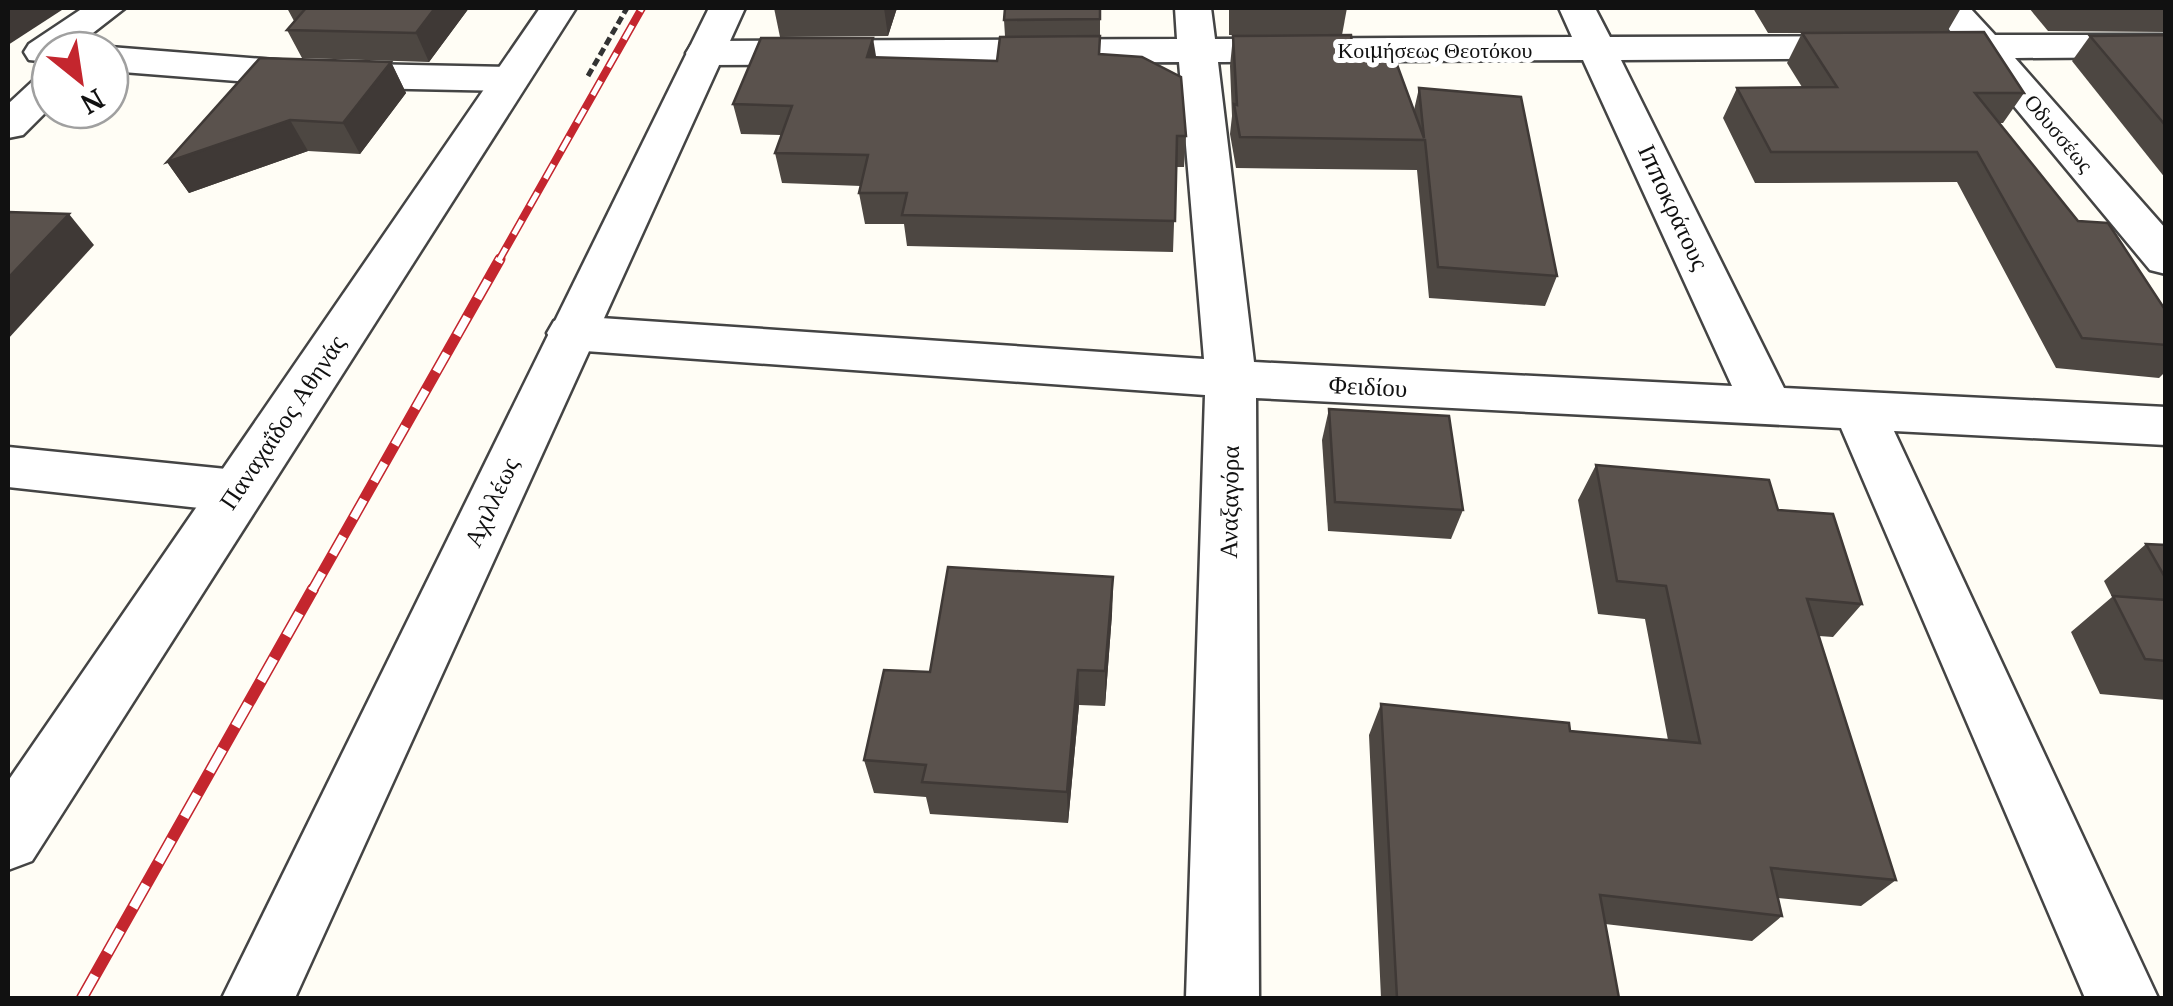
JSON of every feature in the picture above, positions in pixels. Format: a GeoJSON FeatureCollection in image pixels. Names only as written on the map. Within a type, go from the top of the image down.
{"type":"FeatureCollection","features":[{"type":"Feature","properties":{"kind":"street"},"geometry":{"type":"LineString","coordinates":[[77,30],[106,8]]}},
{"type":"Feature","properties":{"kind":"street","name":"Παναχαΐδος Αθηνάς"},"geometry":{"type":"LineString","coordinates":[[8,838],[558,8]]}},
{"type":"Feature","properties":{"kind":"street","name":"Ιπποκράτους"},"geometry":{"type":"LineString","coordinates":[[1577,8],[1600,49],[1768,407]]}},
{"type":"Feature","properties":{"kind":"street","name":"Οδυσσέως"},"geometry":{"type":"LineString","coordinates":[[1951,8],[2166,259]]}},
{"type":"Feature","properties":{"kind":"street","name":"Κοιμήσεως Θεοτόκου"},"geometry":{"type":"LineString","coordinates":[[716,30],[1195,29],[1600,49],[2166,46]]}},
{"type":"Feature","properties":{"kind":"street","name":"Αναξαγόρα"},"geometry":{"type":"LineString","coordinates":[[1195,29],[1231,378],[1222,998]]}},
{"type":"Feature","properties":{"kind":"street","name":"Αχιλλέως"},"geometry":{"type":"LineString","coordinates":[[258,998],[716,30]]}},
{"type":"Feature","properties":{"kind":"street"},"geometry":{"type":"LineString","coordinates":[[130,61],[314,75],[509,79]]}},
{"type":"Feature","properties":{"kind":"street"},"geometry":{"type":"LineString","coordinates":[[8,126],[30,77]]}},
{"type":"Feature","properties":{"kind":"street","name":"Φειδίου"},"geometry":{"type":"LineString","coordinates":[[571,333],[1231,378],[2166,426]]}},
{"type":"Feature","properties":{"kind":"street"},"geometry":{"type":"LineString","coordinates":[[1859,411],[2122,998]]}},
{"type":"Feature","properties":{"kind":"street"},"geometry":{"type":"LineString","coordinates":[[8,467],[236,491]]}},
{"type":"Feature","properties":{"kind":"path"},"geometry":{"type":"LineString","coordinates":[[588,76],[627,8]]}},
{"type":"Feature","properties":{"kind":"building"},"geometry":{"type":"Polygon","coordinates":[[[306,8],[435,8],[416,33],[287,30],[306,8]]]}},
{"type":"Feature","properties":{"kind":"building"},"geometry":{"type":"Polygon","coordinates":[[[1005,8],[1100,8],[1100,19],[1004,20],[1005,8]]]}},
{"type":"Feature","properties":{"kind":"building"},"geometry":{"type":"Polygon","coordinates":[[[1984,32],[2024,93],[1975,93],[2078,221],[2108,223],[2166,311],[2166,345],[2082,338],[1977,152],[1771,152],[1737,88],[1837,87],[1802,33],[1984,32]]]}},
{"type":"Feature","properties":{"kind":"building"},"geometry":{"type":"Polygon","coordinates":[[[1351,35],[1353,52],[1392,51],[1424,138],[1419,88],[1521,97],[1557,276],[1438,267],[1425,140],[1240,137],[1234,104],[1237,105],[1233,36],[1351,35]]]}},
{"type":"Feature","properties":{"kind":"building"},"geometry":{"type":"Polygon","coordinates":[[[2166,35],[2166,126],[2090,36],[2166,35]]]}},
{"type":"Feature","properties":{"kind":"building"},"geometry":{"type":"Polygon","coordinates":[[[1100,36],[1099,54],[1142,57],[1181,77],[1186,136],[1177,136],[1175,221],[902,215],[907,193],[859,193],[868,155],[775,153],[792,106],[733,104],[761,38],[873,38],[867,57],[997,61],[1000,37],[1100,36]]]}},
{"type":"Feature","properties":{"kind":"building"},"geometry":{"type":"Polygon","coordinates":[[[260,58],[391,62],[343,123],[290,120],[167,162],[260,58]]]}},
{"type":"Feature","properties":{"kind":"building"},"geometry":{"type":"Polygon","coordinates":[[[8,212],[69,214],[8,278],[8,212]]]}},
{"type":"Feature","properties":{"kind":"building"},"geometry":{"type":"Polygon","coordinates":[[[1329,409],[1449,416],[1463,510],[1335,502],[1329,409]]]}},
{"type":"Feature","properties":{"kind":"building"},"geometry":{"type":"Polygon","coordinates":[[[1596,465],[1769,480],[1778,510],[1833,514],[1862,604],[1807,599],[1896,880],[1771,868],[1782,916],[1600,895],[1619,998],[1397,998],[1381,704],[1569,723],[1570,731],[1700,743],[1666,586],[1617,581],[1596,465]]]}},
{"type":"Feature","properties":{"kind":"building"},"geometry":{"type":"Polygon","coordinates":[[[2146,544],[2166,545],[2166,579],[2146,544]]]}},
{"type":"Feature","properties":{"kind":"building"},"geometry":{"type":"Polygon","coordinates":[[[948,567],[1113,577],[1105,671],[1078,670],[1067,792],[922,782],[926,765],[864,760],[884,670],[930,672],[948,567]]]}},
{"type":"Feature","properties":{"kind":"building"},"geometry":{"type":"Polygon","coordinates":[[[2113,596],[2166,600],[2166,661],[2145,659],[2113,596]]]}},
{"type":"Feature","properties":{"kind":"railway"},"geometry":{"type":"LineString","coordinates":[[498,262],[642,8]]}},
{"type":"Feature","properties":{"kind":"railway"},"geometry":{"type":"LineString","coordinates":[[312,591],[500,259]]}},
{"type":"Feature","properties":{"kind":"railway"},"geometry":{"type":"LineString","coordinates":[[82,998],[313,589]]}}]}
